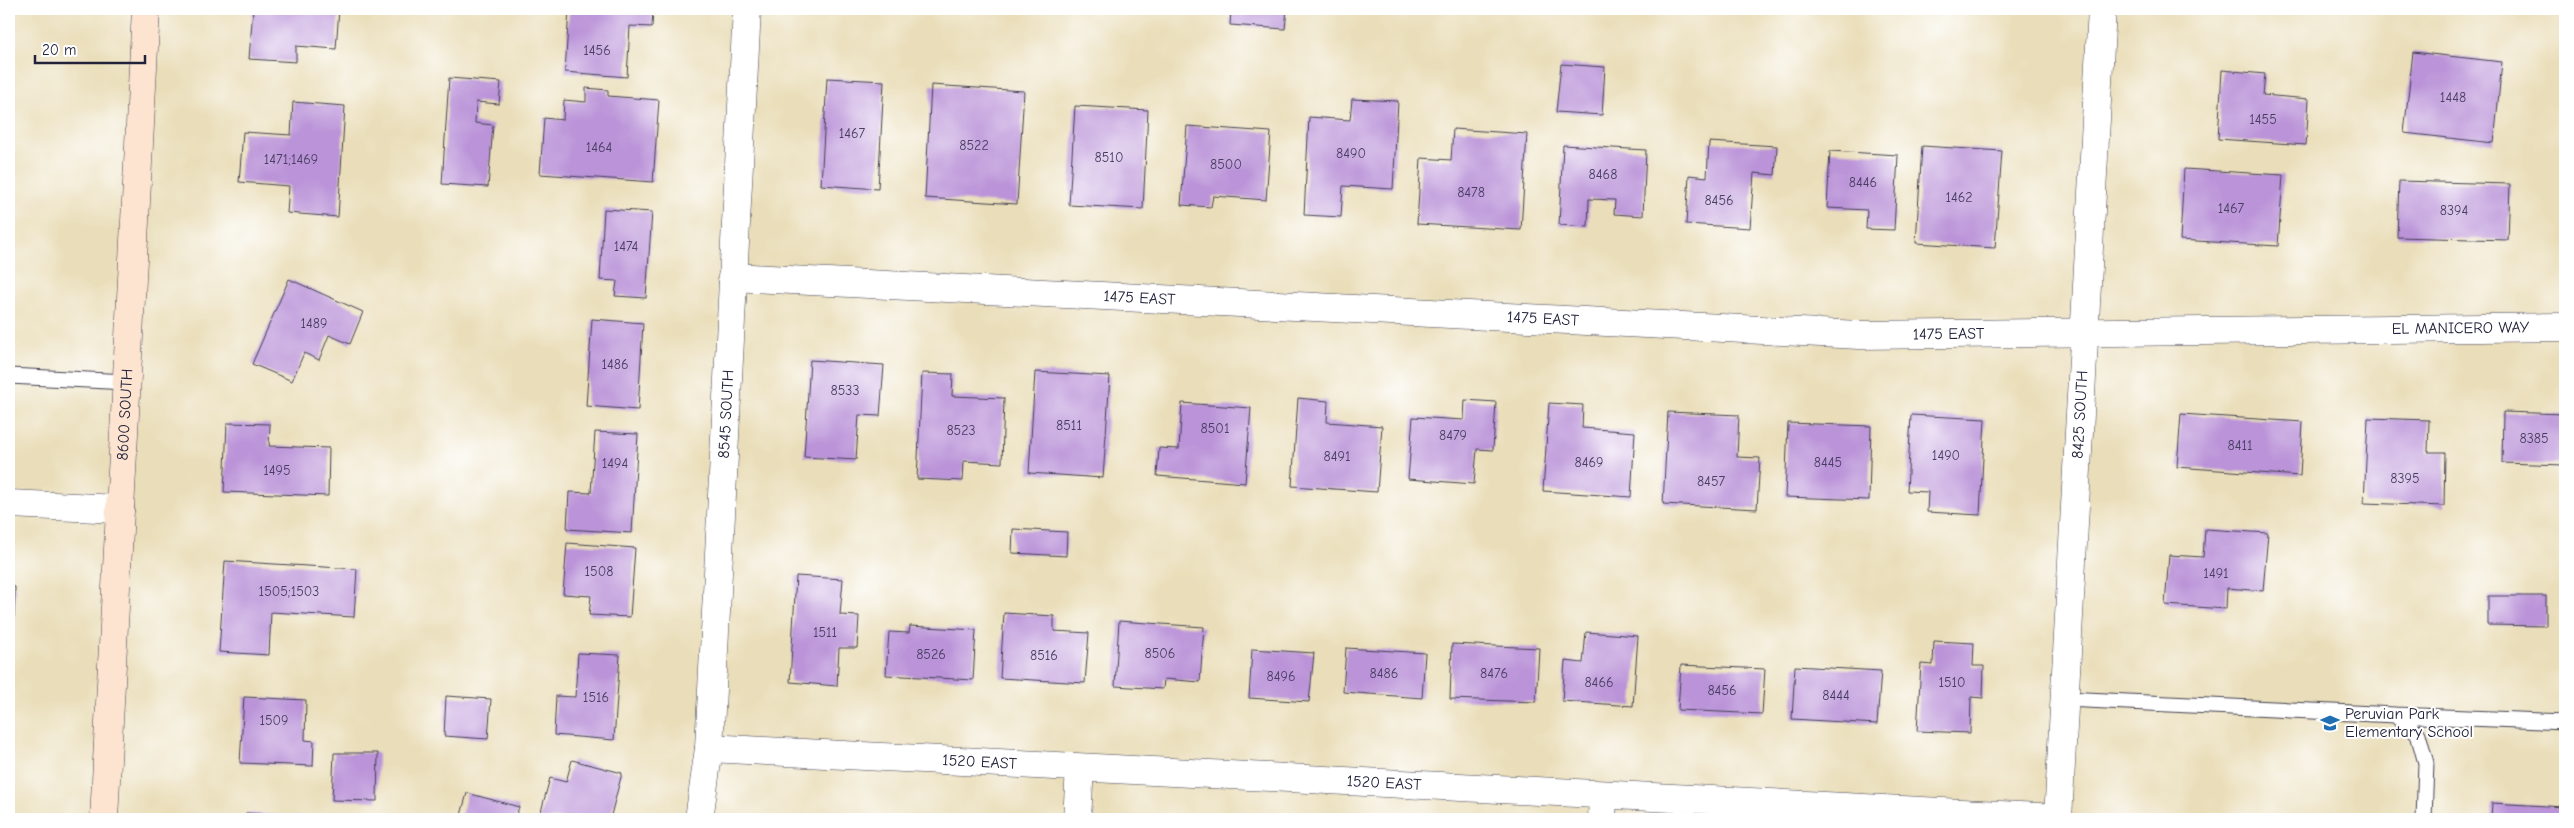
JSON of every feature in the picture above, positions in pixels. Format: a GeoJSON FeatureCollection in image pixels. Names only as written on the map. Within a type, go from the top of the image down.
{"type":"FeatureCollection","features":[{"type":"Feature","properties":{"kind":"street","name":"8600 SOUTH"},"geometry":{"type":"LineString","coordinates":[[104,819],[146,9]]}},
{"type":"Feature","properties":{"kind":"street","name":"8545 SOUTH"},"geometry":{"type":"LineString","coordinates":[[699,819],[709,748],[747,9]]}},
{"type":"Feature","properties":{"kind":"street","name":"8425 SOUTH"},"geometry":{"type":"LineString","coordinates":[[2058,819],[2102,9]]}},
{"type":"Feature","properties":{"kind":"street","name":"1475 EAST"},"geometry":{"type":"LineString","coordinates":[[732,277],[1860,335],[2084,334],[2355,328]]}},
{"type":"Feature","properties":{"kind":"street","name":"EL MANICERO WAY"},"geometry":{"type":"LineString","coordinates":[[2355,328],[2565,327]]}},
{"type":"Feature","properties":{"kind":"street"},"geometry":{"type":"LineString","coordinates":[[9,504],[120,509]]}},
{"type":"Feature","properties":{"kind":"street","name":"1520 EAST"},"geometry":{"type":"LineString","coordinates":[[709,748],[1080,768],[1603,807],[2058,819]]}},
{"type":"Feature","properties":{"kind":"street"},"geometry":{"type":"LineString","coordinates":[[1077,819],[1080,768]]}},
{"type":"Feature","properties":{"kind":"lane"},"geometry":{"type":"LineString","coordinates":[[9,376],[127,382]]}},
{"type":"Feature","properties":{"kind":"lane"},"geometry":{"type":"LineString","coordinates":[[2065,699],[2565,722]]}},
{"type":"Feature","properties":{"kind":"lane"},"geometry":{"type":"LineString","coordinates":[[2395,715],[2418,734],[2426,763],[2424,819]]}},
{"type":"Feature","properties":{"kind":"building"},"geometry":{"type":"Polygon","coordinates":[[[253,9],[339,9],[336,49],[296,46],[296,62],[249,59],[253,9]]]}},
{"type":"Feature","properties":{"kind":"building"},"geometry":{"type":"Polygon","coordinates":[[[569,9],[653,9],[652,27],[630,26],[627,77],[565,72],[569,9]]]}},
{"type":"Feature","properties":{"kind":"building"},"geometry":{"type":"Polygon","coordinates":[[[1231,9],[1287,9],[1285,29],[1230,25],[1231,9]]]}},
{"type":"Feature","properties":{"kind":"building"},"geometry":{"type":"Polygon","coordinates":[[[2413,52],[2502,62],[2494,143],[2404,133],[2413,52]]]}},
{"type":"Feature","properties":{"kind":"building"},"geometry":{"type":"Polygon","coordinates":[[[1561,64],[1605,67],[1602,115],[1556,112],[1561,64]]]}},
{"type":"Feature","properties":{"kind":"building"},"geometry":{"type":"Polygon","coordinates":[[[2222,70],[2265,74],[2263,95],[2309,99],[2306,145],[2218,139],[2222,70]]]}},
{"type":"Feature","properties":{"kind":"building"},"geometry":{"type":"Polygon","coordinates":[[[449,78],[501,82],[499,104],[476,102],[475,123],[493,125],[488,187],[442,184],[449,78]]]}},
{"type":"Feature","properties":{"kind":"building"},"geometry":{"type":"Polygon","coordinates":[[[827,78],[884,81],[878,189],[821,185],[827,78]]]}},
{"type":"Feature","properties":{"kind":"building"},"geometry":{"type":"Polygon","coordinates":[[[931,85],[1024,91],[1017,204],[925,198],[931,85]]]}},
{"type":"Feature","properties":{"kind":"building"},"geometry":{"type":"Polygon","coordinates":[[[586,88],[608,90],[608,96],[659,100],[653,182],[540,174],[544,118],[563,120],[564,100],[586,102],[586,88]]]}},
{"type":"Feature","properties":{"kind":"building"},"geometry":{"type":"Polygon","coordinates":[[[1352,99],[1398,101],[1393,189],[1343,186],[1341,217],[1304,215],[1309,117],[1350,120],[1352,99]]]}},
{"type":"Feature","properties":{"kind":"building"},"geometry":{"type":"Polygon","coordinates":[[[293,102],[345,106],[338,217],[287,213],[289,186],[239,182],[243,132],[291,135],[293,102]]]}},
{"type":"Feature","properties":{"kind":"building"},"geometry":{"type":"Polygon","coordinates":[[[1075,106],[1148,110],[1143,209],[1069,205],[1075,106]]]}},
{"type":"Feature","properties":{"kind":"building"},"geometry":{"type":"Polygon","coordinates":[[[1187,126],[1271,132],[1266,200],[1213,196],[1211,207],[1181,205],[1187,126]]]}},
{"type":"Feature","properties":{"kind":"building"},"geometry":{"type":"Polygon","coordinates":[[[1453,129],[1527,134],[1521,230],[1417,224],[1421,158],[1451,160],[1453,129]]]}},
{"type":"Feature","properties":{"kind":"building"},"geometry":{"type":"Polygon","coordinates":[[[1709,142],[1777,146],[1775,175],[1754,173],[1750,228],[1686,224],[1689,175],[1707,177],[1709,142]]]}},
{"type":"Feature","properties":{"kind":"building"},"geometry":{"type":"Polygon","coordinates":[[[1563,145],[1646,150],[1643,216],[1614,214],[1615,200],[1589,199],[1588,227],[1559,225],[1563,145]]]}},
{"type":"Feature","properties":{"kind":"building"},"geometry":{"type":"Polygon","coordinates":[[[1922,146],[2002,151],[1995,248],[1916,243],[1922,146]]]}},
{"type":"Feature","properties":{"kind":"building"},"geometry":{"type":"Polygon","coordinates":[[[1830,151],[1898,155],[1894,230],[1866,229],[1867,210],[1827,208],[1830,151]]]}},
{"type":"Feature","properties":{"kind":"building"},"geometry":{"type":"Polygon","coordinates":[[[2184,169],[2283,175],[2278,246],[2180,240],[2184,169]]]}},
{"type":"Feature","properties":{"kind":"building"},"geometry":{"type":"Polygon","coordinates":[[[2399,181],[2510,184],[2508,240],[2397,237],[2399,181]]]}},
{"type":"Feature","properties":{"kind":"building"},"geometry":{"type":"Polygon","coordinates":[[[604,209],[652,212],[646,298],[615,296],[617,281],[600,280],[604,209]]]}},
{"type":"Feature","properties":{"kind":"building"},"geometry":{"type":"Polygon","coordinates":[[[289,279],[363,312],[350,344],[329,335],[319,360],[304,353],[292,381],[252,364],[289,279]]]}},
{"type":"Feature","properties":{"kind":"building"},"geometry":{"type":"Polygon","coordinates":[[[592,319],[643,323],[638,410],[586,406],[592,319]]]}},
{"type":"Feature","properties":{"kind":"building"},"geometry":{"type":"Polygon","coordinates":[[[810,360],[884,365],[880,416],[859,415],[856,460],[804,457],[810,360]]]}},
{"type":"Feature","properties":{"kind":"building"},"geometry":{"type":"Polygon","coordinates":[[[1035,372],[1110,376],[1103,478],[1029,473],[1035,372]]]}},
{"type":"Feature","properties":{"kind":"building"},"geometry":{"type":"Polygon","coordinates":[[[922,373],[953,374],[952,396],[1004,398],[1002,463],[964,461],[963,481],[917,479],[922,373]]]}},
{"type":"Feature","properties":{"kind":"building"},"geometry":{"type":"Polygon","coordinates":[[[1298,398],[1328,401],[1327,422],[1382,426],[1377,492],[1292,486],[1298,398]]]}},
{"type":"Feature","properties":{"kind":"building"},"geometry":{"type":"Polygon","coordinates":[[[1465,400],[1496,402],[1493,450],[1477,449],[1474,484],[1408,479],[1413,417],[1464,420],[1465,400]]]}},
{"type":"Feature","properties":{"kind":"building"},"geometry":{"type":"Polygon","coordinates":[[[1182,403],[1251,408],[1245,483],[1157,476],[1159,448],[1179,449],[1182,403]]]}},
{"type":"Feature","properties":{"kind":"building"},"geometry":{"type":"Polygon","coordinates":[[[1549,403],[1583,405],[1582,428],[1635,432],[1631,497],[1543,491],[1549,403]]]}},
{"type":"Feature","properties":{"kind":"building"},"geometry":{"type":"Polygon","coordinates":[[[1668,412],[1739,415],[1737,457],[1760,458],[1757,509],[1663,504],[1668,412]]]}},
{"type":"Feature","properties":{"kind":"building"},"geometry":{"type":"Polygon","coordinates":[[[2503,412],[2565,414],[2565,465],[2502,463],[2503,412]]]}},
{"type":"Feature","properties":{"kind":"building"},"geometry":{"type":"Polygon","coordinates":[[[2181,414],[2303,422],[2300,476],[2177,467],[2181,414]]]}},
{"type":"Feature","properties":{"kind":"building"},"geometry":{"type":"Polygon","coordinates":[[[1911,415],[1985,419],[1980,515],[1927,512],[1928,492],[1907,491],[1911,415]]]}},
{"type":"Feature","properties":{"kind":"building"},"geometry":{"type":"Polygon","coordinates":[[[2368,418],[2429,420],[2428,452],[2445,452],[2444,506],[2364,503],[2368,418]]]}},
{"type":"Feature","properties":{"kind":"building"},"geometry":{"type":"Polygon","coordinates":[[[227,423],[270,424],[269,446],[329,448],[328,496],[224,492],[227,423]]]}},
{"type":"Feature","properties":{"kind":"building"},"geometry":{"type":"Polygon","coordinates":[[[1788,423],[1871,426],[1869,500],[1785,497],[1788,423]]]}},
{"type":"Feature","properties":{"kind":"building"},"geometry":{"type":"Polygon","coordinates":[[[595,432],[638,434],[632,533],[567,529],[569,492],[591,493],[595,432]]]}},
{"type":"Feature","properties":{"kind":"building"},"geometry":{"type":"Polygon","coordinates":[[[1013,529],[1067,532],[1066,556],[1012,553],[1013,529]]]}},
{"type":"Feature","properties":{"kind":"building"},"geometry":{"type":"Polygon","coordinates":[[[2205,529],[2268,533],[2263,591],[2227,588],[2226,609],[2165,605],[2169,555],[2203,557],[2205,529]]]}},
{"type":"Feature","properties":{"kind":"building"},"geometry":{"type":"Polygon","coordinates":[[[567,543],[635,548],[630,617],[589,615],[591,596],[563,594],[567,543]]]}},
{"type":"Feature","properties":{"kind":"building"},"geometry":{"type":"Polygon","coordinates":[[[225,561],[357,569],[354,617],[271,612],[269,655],[219,652],[225,561]]]}},
{"type":"Feature","properties":{"kind":"building"},"geometry":{"type":"Polygon","coordinates":[[[796,576],[843,579],[840,615],[859,616],[857,648],[839,648],[837,686],[790,682],[796,576]]]}},
{"type":"Feature","properties":{"kind":"building"},"geometry":{"type":"Polygon","coordinates":[[[9,586],[15,587],[14,617],[9,617],[9,586]]]}},
{"type":"Feature","properties":{"kind":"building"},"geometry":{"type":"Polygon","coordinates":[[[2488,596],[2546,596],[2546,626],[2488,625],[2488,596]]]}},
{"type":"Feature","properties":{"kind":"building"},"geometry":{"type":"Polygon","coordinates":[[[1004,613],[1054,616],[1054,631],[1089,633],[1085,683],[1000,678],[1004,613]]]}},
{"type":"Feature","properties":{"kind":"building"},"geometry":{"type":"Polygon","coordinates":[[[1119,621],[1204,627],[1200,682],[1164,679],[1163,689],[1115,686],[1119,621]]]}},
{"type":"Feature","properties":{"kind":"building"},"geometry":{"type":"Polygon","coordinates":[[[910,626],[976,630],[973,680],[886,675],[889,632],[909,633],[910,626]]]}},
{"type":"Feature","properties":{"kind":"building"},"geometry":{"type":"Polygon","coordinates":[[[1586,632],[1638,636],[1633,706],[1562,701],[1565,661],[1583,663],[1586,632]]]}},
{"type":"Feature","properties":{"kind":"building"},"geometry":{"type":"Polygon","coordinates":[[[1934,641],[1974,643],[1973,666],[1984,666],[1983,698],[1971,697],[1970,733],[1917,731],[1921,664],[1933,665],[1934,641]]]}},
{"type":"Feature","properties":{"kind":"building"},"geometry":{"type":"Polygon","coordinates":[[[1452,644],[1539,648],[1536,702],[1450,699],[1452,644]]]}},
{"type":"Feature","properties":{"kind":"building"},"geometry":{"type":"Polygon","coordinates":[[[1346,648],[1425,653],[1422,698],[1343,692],[1346,648]]]}},
{"type":"Feature","properties":{"kind":"building"},"geometry":{"type":"Polygon","coordinates":[[[1252,649],[1314,653],[1309,702],[1249,698],[1252,649]]]}},
{"type":"Feature","properties":{"kind":"building"},"geometry":{"type":"Polygon","coordinates":[[[578,653],[620,655],[614,740],[554,735],[556,696],[575,697],[578,653]]]}},
{"type":"Feature","properties":{"kind":"building"},"geometry":{"type":"Polygon","coordinates":[[[1681,665],[1765,669],[1762,714],[1678,710],[1681,665]]]}},
{"type":"Feature","properties":{"kind":"building"},"geometry":{"type":"Polygon","coordinates":[[[1795,666],[1881,671],[1877,724],[1792,719],[1795,666]]]}},
{"type":"Feature","properties":{"kind":"building"},"geometry":{"type":"Polygon","coordinates":[[[446,696],[491,699],[488,739],[444,736],[446,696]]]}},
{"type":"Feature","properties":{"kind":"building"},"geometry":{"type":"Polygon","coordinates":[[[244,697],[306,700],[305,740],[314,741],[313,766],[240,763],[244,697]]]}},
{"type":"Feature","properties":{"kind":"building"},"geometry":{"type":"Polygon","coordinates":[[[334,753],[378,753],[377,801],[332,800],[334,753]]]}},
{"type":"Feature","properties":{"kind":"building"},"geometry":{"type":"Polygon","coordinates":[[[572,760],[622,773],[610,819],[539,819],[550,778],[566,782],[572,760]]]}},
{"type":"Feature","properties":{"kind":"building"},"geometry":{"type":"Polygon","coordinates":[[[467,793],[519,807],[515,819],[460,819],[467,793]]]}},
{"type":"Feature","properties":{"kind":"building"},"geometry":{"type":"Polygon","coordinates":[[[2492,803],[2565,807],[2565,819],[2491,819],[2492,803]]]}},
{"type":"Feature","properties":{"kind":"building"},"geometry":{"type":"Polygon","coordinates":[[[246,813],[313,818],[313,819],[245,819],[246,813]]]}},
{"type":"Feature","properties":{"kind":"place","name":"Peruvian Park Elementary School"},"geometry":{"type":"Point","coordinates":[2330,723]}}]}
